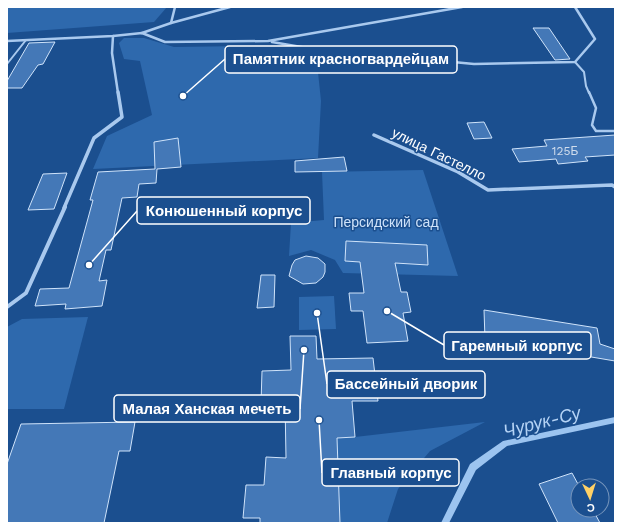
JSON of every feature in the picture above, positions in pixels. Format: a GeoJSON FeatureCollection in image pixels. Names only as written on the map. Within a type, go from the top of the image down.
{"type":"FeatureCollection","features":[{"type":"Feature","properties":{"kind":"street"},"geometry":{"type":"LineString","coordinates":[[171,23],[175,7]]}},
{"type":"Feature","properties":{"kind":"street"},"geometry":{"type":"LineString","coordinates":[[7,41],[113,36],[142,33],[171,23],[230,7]]}},
{"type":"Feature","properties":{"kind":"street"},"geometry":{"type":"LineString","coordinates":[[142,33],[165,42],[268,41],[462,7]]}},
{"type":"Feature","properties":{"kind":"street"},"geometry":{"type":"LineString","coordinates":[[268,41],[307,48],[474,64],[575,62],[585,52],[595,38],[574,7]]}},
{"type":"Feature","properties":{"kind":"street"},"geometry":{"type":"LineString","coordinates":[[7,307],[26,293],[43,258],[94,138],[122,117],[112,53],[113,36]]}},
{"type":"Feature","properties":{"kind":"street","name":"улица Гастелло"},"geometry":{"type":"LineString","coordinates":[[374,135],[458,172],[488,190],[612,185],[615,187]]}},
{"type":"Feature","properties":{"kind":"lane"},"geometry":{"type":"LineString","coordinates":[[7,64],[26,40]]}},
{"type":"Feature","properties":{"kind":"lane"},"geometry":{"type":"LineString","coordinates":[[575,62],[584,72],[586,86],[596,108],[592,125],[596,131],[615,131]]}},
{"type":"Feature","properties":{"kind":"green space"},"geometry":{"type":"Polygon","coordinates":[[[7,7],[167,7],[154,22],[7,33],[7,7]]]}},
{"type":"Feature","properties":{"kind":"green space"},"geometry":{"type":"Polygon","coordinates":[[[124,38],[144,38],[174,47],[246,46],[316,53],[321,101],[318,158],[93,169],[107,136],[152,115],[140,61],[124,59],[119,43],[124,38]]]}},
{"type":"Feature","properties":{"kind":"green space","name":"Персидский сад"},"geometry":{"type":"Polygon","coordinates":[[[423,170],[458,276],[343,273],[335,260],[311,250],[289,256],[291,223],[324,220],[322,172],[423,170]]]}},
{"type":"Feature","properties":{"kind":"green space"},"geometry":{"type":"Polygon","coordinates":[[[334,296],[336,329],[299,330],[299,297],[334,296]]]}},
{"type":"Feature","properties":{"kind":"green space"},"geometry":{"type":"Polygon","coordinates":[[[88,317],[64,409],[7,409],[7,327],[22,319],[88,317]]]}},
{"type":"Feature","properties":{"kind":"green space"},"geometry":{"type":"Polygon","coordinates":[[[485,422],[430,451],[398,489],[387,523],[340,523],[336,438],[485,422]]]}},
{"type":"Feature","properties":{"kind":"building"},"geometry":{"type":"Polygon","coordinates":[[[533,28],[549,28],[570,59],[555,60],[533,28]]]}},
{"type":"Feature","properties":{"kind":"building"},"geometry":{"type":"Polygon","coordinates":[[[55,42],[43,64],[38,65],[22,88],[7,88],[7,81],[29,43],[55,42]]]}},
{"type":"Feature","properties":{"kind":"building"},"geometry":{"type":"Polygon","coordinates":[[[484,122],[492,138],[474,139],[467,123],[484,122]]]}},
{"type":"Feature","properties":{"kind":"building"},"geometry":{"type":"Polygon","coordinates":[[[615,135],[615,155],[585,157],[588,161],[558,164],[556,159],[519,162],[512,149],[547,146],[544,140],[615,135]]]}},
{"type":"Feature","properties":{"kind":"building"},"geometry":{"type":"Polygon","coordinates":[[[178,138],[181,167],[157,169],[156,183],[139,184],[137,197],[122,198],[111,250],[106,250],[99,281],[107,280],[102,306],[65,309],[66,304],[35,306],[40,289],[69,288],[93,200],[90,200],[98,172],[155,169],[154,142],[178,138]]]}},
{"type":"Feature","properties":{"kind":"building"},"geometry":{"type":"Polygon","coordinates":[[[344,157],[347,171],[295,172],[295,161],[344,157]]]}},
{"type":"Feature","properties":{"kind":"building"},"geometry":{"type":"Polygon","coordinates":[[[67,173],[54,209],[28,210],[43,174],[67,173]]]}},
{"type":"Feature","properties":{"kind":"building"},"geometry":{"type":"Polygon","coordinates":[[[346,241],[427,245],[428,265],[395,263],[401,292],[407,292],[411,312],[403,313],[408,341],[367,343],[363,311],[351,311],[349,293],[364,293],[360,262],[345,261],[346,241]]]}},
{"type":"Feature","properties":{"kind":"building"},"geometry":{"type":"Polygon","coordinates":[[[306,256],[318,258],[325,264],[325,272],[323,277],[316,283],[303,284],[289,276],[295,260],[306,256]]]}},
{"type":"Feature","properties":{"kind":"building"},"geometry":{"type":"Polygon","coordinates":[[[261,275],[275,275],[274,307],[257,308],[261,275]]]}},
{"type":"Feature","properties":{"kind":"building"},"geometry":{"type":"Polygon","coordinates":[[[484,310],[597,328],[600,344],[615,349],[615,361],[485,339],[484,310]]]}},
{"type":"Feature","properties":{"kind":"building"},"geometry":{"type":"Polygon","coordinates":[[[290,336],[316,336],[317,359],[373,358],[378,401],[352,401],[355,437],[337,438],[340,523],[260,523],[260,518],[243,518],[246,485],[264,485],[266,457],[286,458],[285,402],[261,403],[262,371],[291,370],[290,336]]]}},
{"type":"Feature","properties":{"kind":"building"},"geometry":{"type":"Polygon","coordinates":[[[135,422],[130,451],[119,451],[104,523],[7,523],[7,464],[21,424],[135,422]]]}},
{"type":"Feature","properties":{"kind":"building"},"geometry":{"type":"Polygon","coordinates":[[[572,473],[575,478],[570,478],[570,518],[597,518],[600,523],[558,523],[539,484],[572,473]]]}},
{"type":"Feature","properties":{"kind":"waterway","name":"Чурук-Су"},"geometry":{"type":"LineString","coordinates":[[445,523],[473,467],[505,443],[615,420]]}},
{"type":"Feature","properties":{"kind":"place","name":"Памятник красногвардейцам"},"geometry":{"type":"Point","coordinates":[183,96]}},
{"type":"Feature","properties":{"kind":"place","name":"Конюшенный корпус"},"geometry":{"type":"Point","coordinates":[89,265]}},
{"type":"Feature","properties":{"kind":"place","name":"Гаремный корпус"},"geometry":{"type":"Point","coordinates":[387,311]}},
{"type":"Feature","properties":{"kind":"place","name":"Бассейный дворик"},"geometry":{"type":"Point","coordinates":[317,313]}},
{"type":"Feature","properties":{"kind":"place","name":"Малая Ханская мечеть"},"geometry":{"type":"Point","coordinates":[304,350]}},
{"type":"Feature","properties":{"kind":"place","name":"Главный корпус"},"geometry":{"type":"Point","coordinates":[319,420]}}]}
